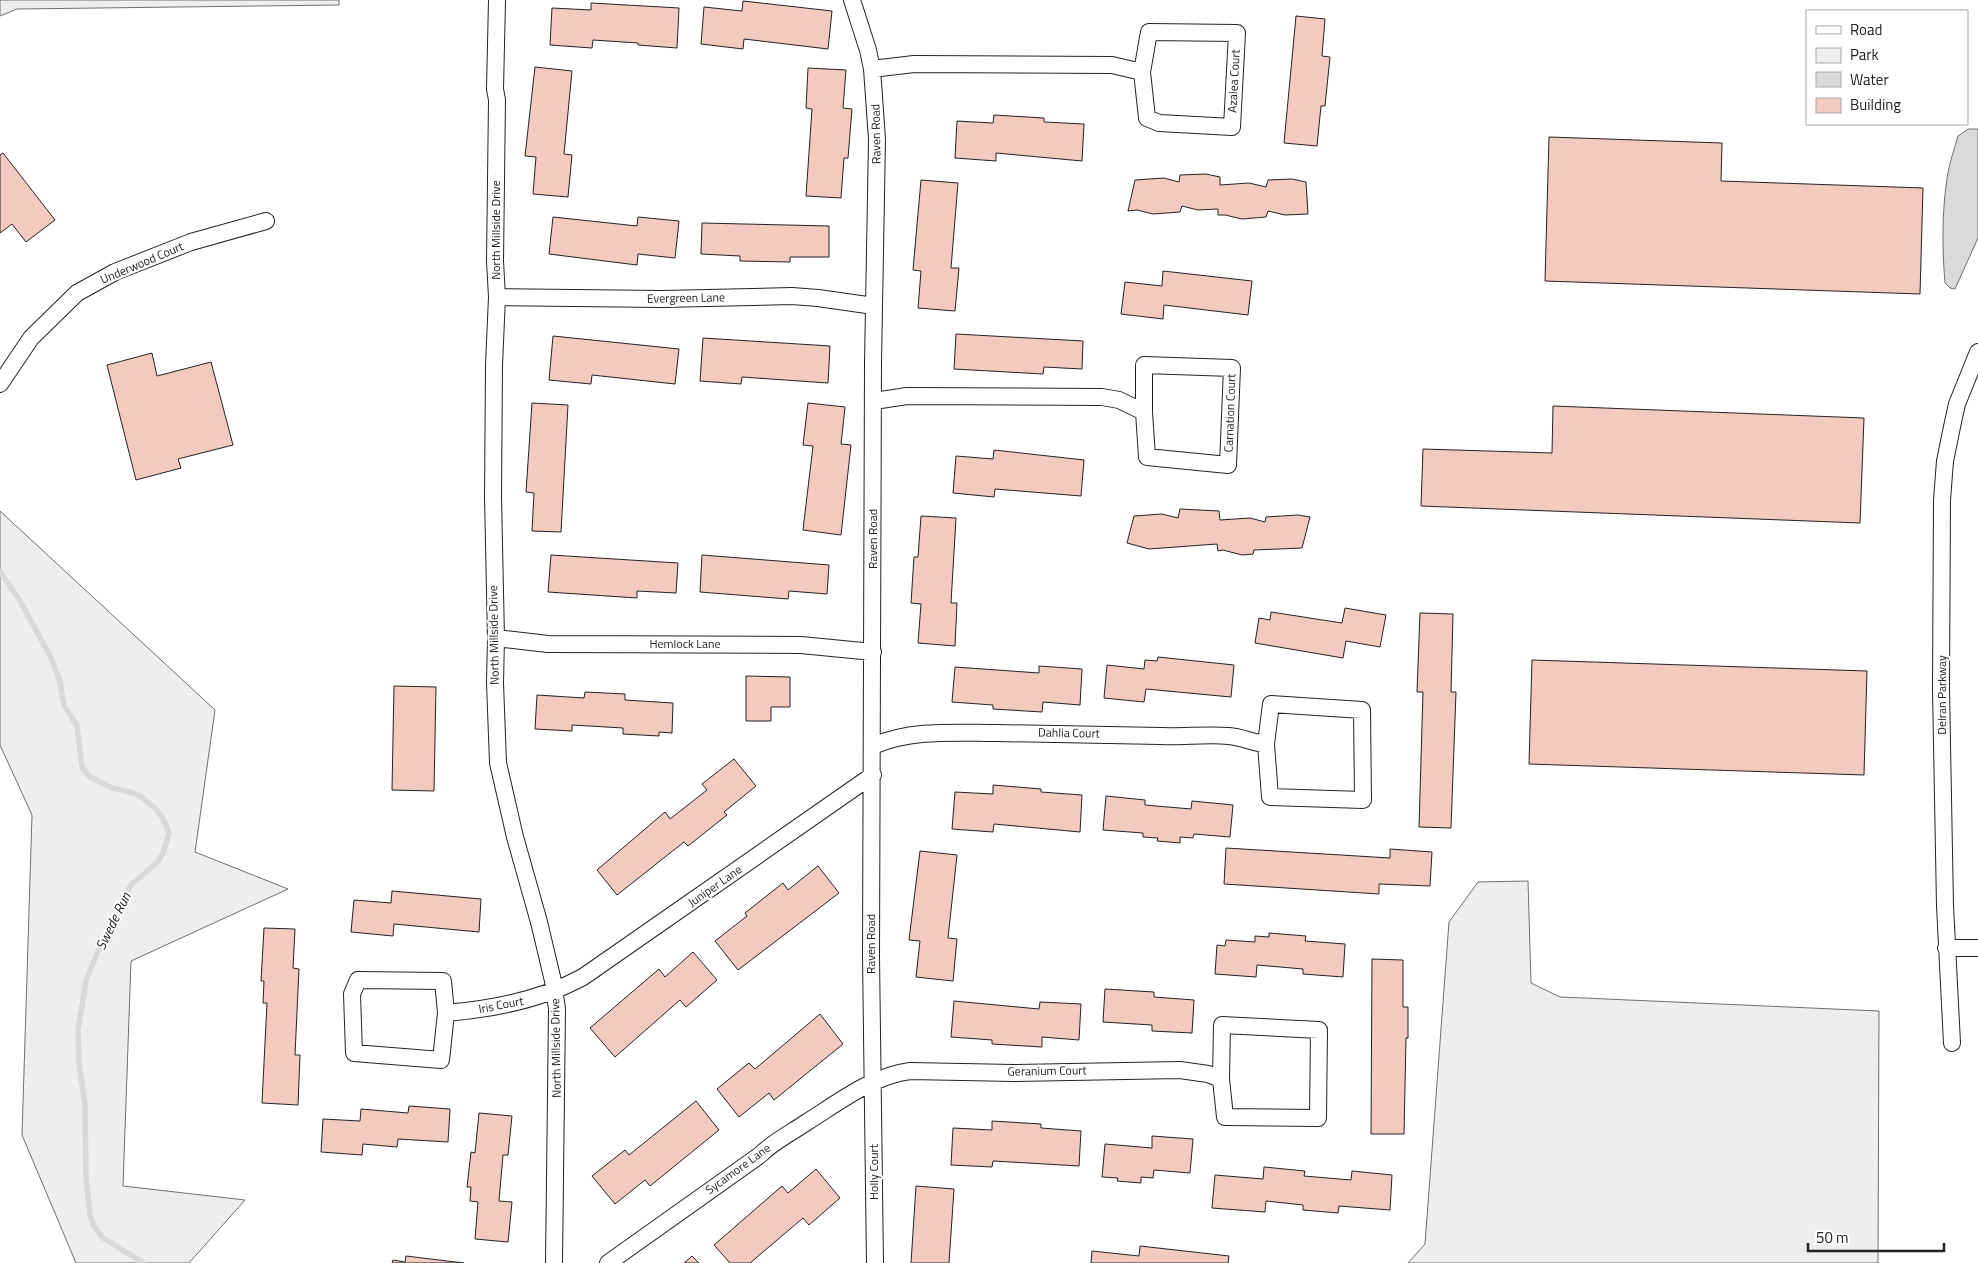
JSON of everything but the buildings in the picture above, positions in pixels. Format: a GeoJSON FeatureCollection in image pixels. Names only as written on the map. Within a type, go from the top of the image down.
{"type":"FeatureCollection","features":[{"type":"Feature","properties":{"kind":"street","name":"North Millside Drive"},"geometry":{"type":"LineString","coordinates":[[497,0],[495,89],[495,261],[497,297],[493,388],[493,497],[498,763],[539,922],[554,991],[557,1024],[554,1263]]}},
{"type":"Feature","properties":{"kind":"street","name":"Raven Road"},"geometry":{"type":"LineString","coordinates":[[852,0],[872,69],[877,139],[874,306],[871,995],[873,1082]]}},
{"type":"Feature","properties":{"kind":"street","name":"Azalea Court"},"geometry":{"type":"LineString","coordinates":[[1149,32],[1237,33],[1232,126],[1159,123],[1147,118],[1142,72],[1149,32]]}},
{"type":"Feature","properties":{"kind":"street"},"geometry":{"type":"LineString","coordinates":[[872,69],[914,64],[1095,63],[1112,64],[1142,72]]}},
{"type":"Feature","properties":{"kind":"street","name":"Underwood Court"},"geometry":{"type":"LineString","coordinates":[[0,384],[31,338],[77,294],[115,272],[191,242],[266,220]]}},
{"type":"Feature","properties":{"kind":"street","name":"Evergreen Lane"},"geometry":{"type":"LineString","coordinates":[[497,297],[668,299],[792,296],[874,306]]}},
{"type":"Feature","properties":{"kind":"street","name":"Delran Parkway"},"geometry":{"type":"LineString","coordinates":[[1952,1043],[1946,948],[1941,689],[1943,480],[1947,448],[1955,413],[1978,352]]}},
{"type":"Feature","properties":{"kind":"street","name":"Carnation Court"},"geometry":{"type":"LineString","coordinates":[[1144,365],[1232,368],[1228,465],[1147,457],[1144,412],[1144,365]]}},
{"type":"Feature","properties":{"kind":"street"},"geometry":{"type":"LineString","coordinates":[[874,401],[907,396],[1102,397],[1119,400],[1144,412]]}},
{"type":"Feature","properties":{"kind":"street","name":"Hemlock Lane"},"geometry":{"type":"LineString","coordinates":[[496,638],[548,644],[801,645],[873,652]]}},
{"type":"Feature","properties":{"kind":"street"},"geometry":{"type":"LineString","coordinates":[[1271,704],[1362,710],[1363,800],[1270,797],[1266,744],[1271,704]]}},
{"type":"Feature","properties":{"kind":"street","name":"Dahlia Court"},"geometry":{"type":"LineString","coordinates":[[873,746],[889,739],[903,736],[976,733],[1217,736],[1244,738],[1266,744]]}},
{"type":"Feature","properties":{"kind":"street","name":"Juniper Lane"},"geometry":{"type":"LineString","coordinates":[[554,991],[583,977],[608,961],[872,775]]}},
{"type":"Feature","properties":{"kind":"street"},"geometry":{"type":"LineString","coordinates":[[1946,948],[1978,948]]}},
{"type":"Feature","properties":{"kind":"street"},"geometry":{"type":"LineString","coordinates":[[358,980],[443,981],[446,1013],[440,1060],[354,1053],[352,994],[358,980]]}},
{"type":"Feature","properties":{"kind":"street","name":"Iris Court"},"geometry":{"type":"LineString","coordinates":[[446,1013],[499,1006],[527,1000],[554,991]]}},
{"type":"Feature","properties":{"kind":"street"},"geometry":{"type":"LineString","coordinates":[[1222,1025],[1319,1030],[1318,1118],[1225,1117],[1221,1080],[1222,1025]]}},
{"type":"Feature","properties":{"kind":"street","name":"Geranium Court"},"geometry":{"type":"LineString","coordinates":[[873,1082],[896,1072],[910,1071],[1014,1073],[1180,1070],[1208,1074],[1221,1080]]}},
{"type":"Feature","properties":{"kind":"street","name":"Sycamore Lane"},"geometry":{"type":"LineString","coordinates":[[608,1263],[760,1155],[770,1145],[873,1082]]}},
{"type":"Feature","properties":{"kind":"street","name":"Holly Court"},"geometry":{"type":"LineString","coordinates":[[873,1082],[874,1263]]}},
{"type":"Feature","properties":{"kind":"green space"},"geometry":{"type":"Polygon","coordinates":[[[0,0],[339,0],[339,5],[17,9],[0,16],[0,0]]]}},
{"type":"Feature","properties":{"kind":"green space"},"geometry":{"type":"Polygon","coordinates":[[[0,511],[215,710],[195,852],[288,889],[131,961],[123,1186],[245,1200],[189,1263],[76,1263],[22,1135],[32,815],[0,745],[0,511]]]}},
{"type":"Feature","properties":{"kind":"green space"},"geometry":{"type":"Polygon","coordinates":[[[1528,881],[1531,983],[1560,997],[1879,1011],[1878,1263],[1408,1263],[1425,1244],[1449,922],[1478,882],[1528,881]]]}},
{"type":"Feature","properties":{"kind":"water"},"geometry":{"type":"Polygon","coordinates":[[[1968,129],[1978,129],[1978,238],[1955,289],[1950,288],[1945,283],[1943,244],[1944,204],[1948,173],[1958,136],[1968,129]]]}},
{"type":"Feature","properties":{"kind":"waterway","name":"Swede Run"},"geometry":{"type":"LineString","coordinates":[[0,572],[19,599],[50,656],[60,681],[64,706],[77,725],[82,767],[89,776],[112,788],[134,793],[143,798],[157,810],[169,834],[158,862],[131,885],[125,902],[104,937],[86,980],[78,1030],[79,1064],[85,1104],[86,1177],[90,1215],[94,1226],[103,1238],[144,1263]]}}]}
